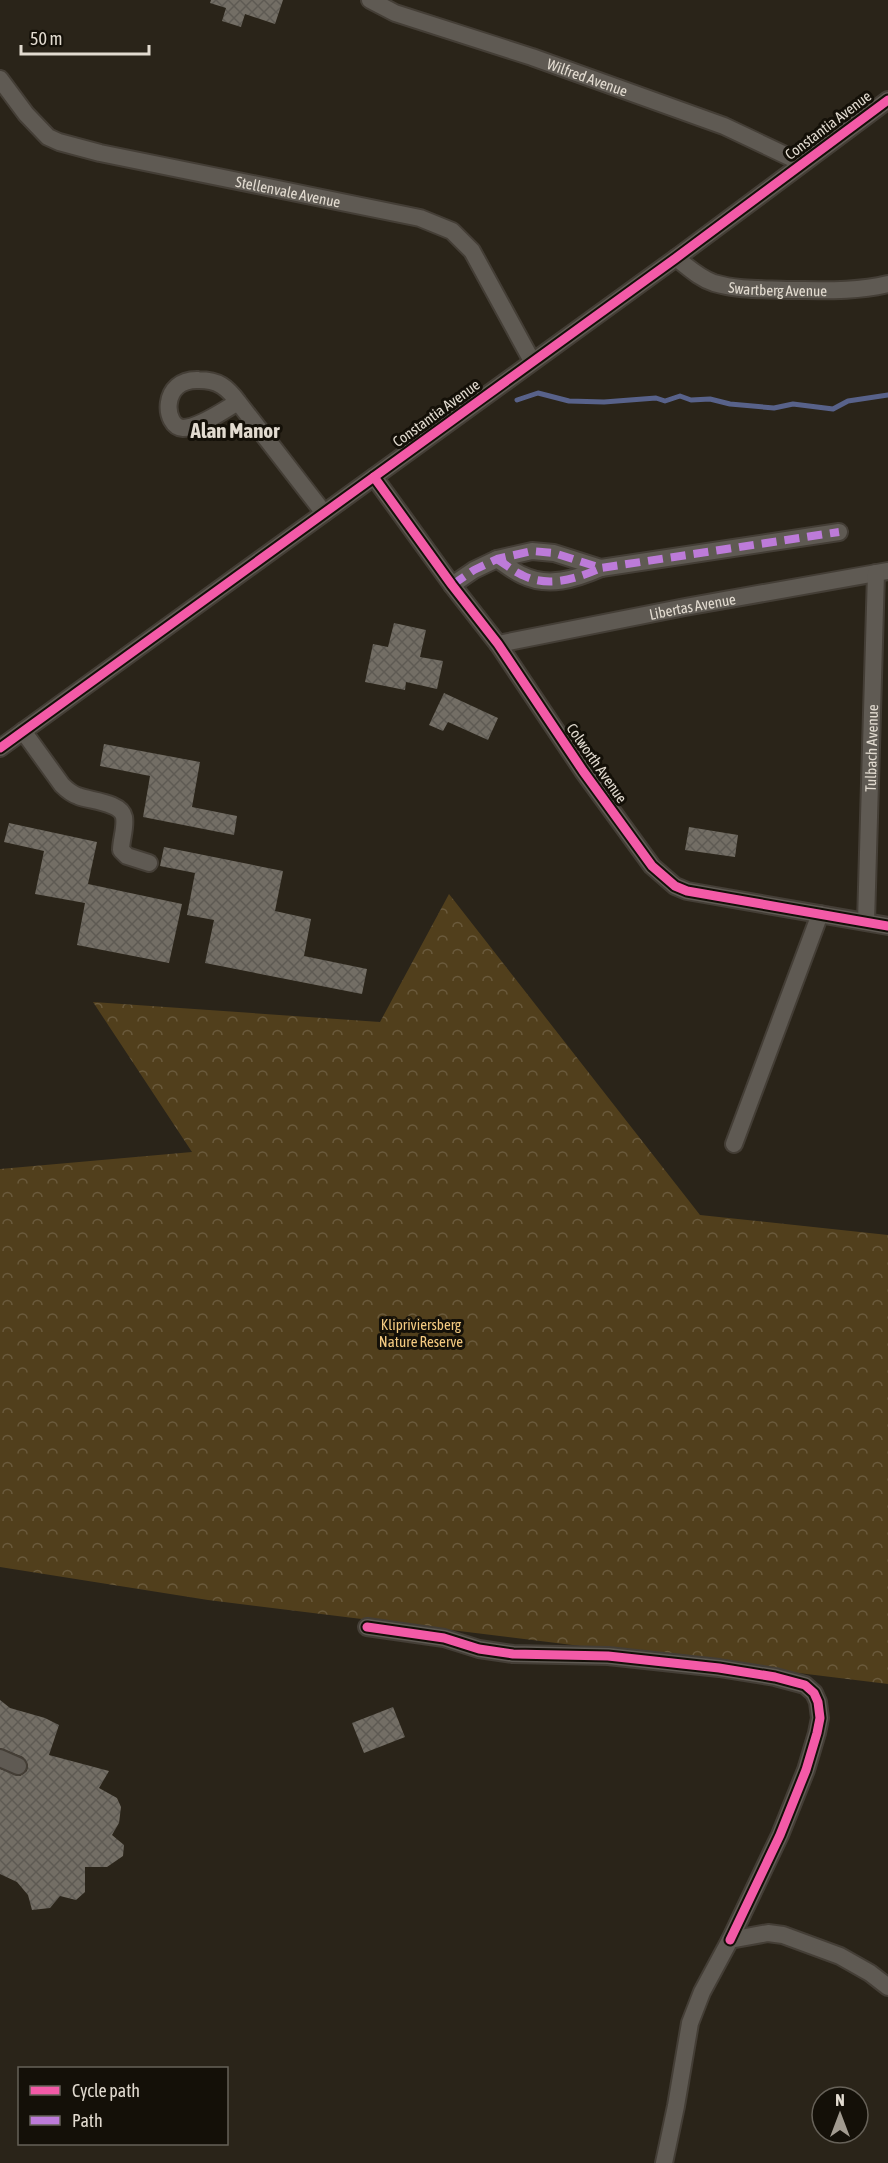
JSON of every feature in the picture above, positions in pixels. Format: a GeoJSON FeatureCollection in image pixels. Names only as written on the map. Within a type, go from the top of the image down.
{"type":"FeatureCollection","features":[{"type":"Feature","properties":{"kind":"street","name":"Wilfred Avenue"},"geometry":{"type":"LineString","coordinates":[[370,0],[395,13],[532,57],[724,126],[802,163]]}},
{"type":"Feature","properties":{"kind":"street","name":"Stellenvale Avenue"},"geometry":{"type":"LineString","coordinates":[[0,79],[40,129],[59,142],[100,153],[420,218],[452,231],[472,251],[532,360]]}},
{"type":"Feature","properties":{"kind":"street","name":"Constantia Avenue"},"geometry":{"type":"LineString","coordinates":[[0,748],[532,360],[676,258],[888,100]]}},
{"type":"Feature","properties":{"kind":"street","name":"Swartberg Avenue"},"geometry":{"type":"LineString","coordinates":[[676,258],[700,277],[726,286],[755,289],[847,290],[888,284]]}},
{"type":"Feature","properties":{"kind":"street"},"geometry":{"type":"LineString","coordinates":[[238,402],[324,513]]}},
{"type":"Feature","properties":{"kind":"street","name":"Colworth Avenue"},"geometry":{"type":"LineString","coordinates":[[374,477],[498,644],[583,771],[658,873],[675,886],[687,891],[888,926]]}},
{"type":"Feature","properties":{"kind":"street"},"geometry":{"type":"LineString","coordinates":[[497,559],[522,575],[539,580],[559,581],[577,579],[601,568],[839,532]]}},
{"type":"Feature","properties":{"kind":"street"},"geometry":{"type":"LineString","coordinates":[[452,585],[474,570],[497,559],[532,551],[554,553],[601,568]]}},
{"type":"Feature","properties":{"kind":"street","name":"Libertas Avenue"},"geometry":{"type":"LineString","coordinates":[[498,644],[685,607],[882,572]]}},
{"type":"Feature","properties":{"kind":"street","name":"Tulbach Avenue"},"geometry":{"type":"LineString","coordinates":[[866,922],[882,572]]}},
{"type":"Feature","properties":{"kind":"street"},"geometry":{"type":"LineString","coordinates":[[23,731],[69,792],[121,811],[125,818],[121,850],[127,856],[149,863]]}},
{"type":"Feature","properties":{"kind":"street"},"geometry":{"type":"LineString","coordinates":[[734,1144],[820,914]]}},
{"type":"Feature","properties":{"kind":"street"},"geometry":{"type":"LineString","coordinates":[[367,1627],[444,1638],[479,1649],[513,1654],[619,1657],[750,1672],[805,1685],[814,1693],[819,1702],[818,1733],[807,1770],[780,1835],[730,1940],[702,1992],[690,2023],[664,2163]]}},
{"type":"Feature","properties":{"kind":"street"},"geometry":{"type":"LineString","coordinates":[[0,1758],[18,1766]]}},
{"type":"Feature","properties":{"kind":"street"},"geometry":{"type":"LineString","coordinates":[[730,1940],[768,1933],[783,1935],[840,1956],[870,1973],[888,1987]]}},
{"type":"Feature","properties":{"kind":"green space","name":"Klipriviersberg Nature Reserve"},"geometry":{"type":"Polygon","coordinates":[[[449,894],[700,1215],[888,1235],[888,1684],[208,1600],[0,1567],[0,1169],[192,1152],[93,1002],[380,1022],[449,894]]]}},
{"type":"Feature","properties":{"kind":"building"},"geometry":{"type":"Polygon","coordinates":[[[211,0],[283,0],[275,24],[245,14],[241,27],[222,21],[226,8],[210,3],[211,0]]]}},
{"type":"Feature","properties":{"kind":"building"},"geometry":{"type":"Polygon","coordinates":[[[394,623],[426,630],[420,657],[443,661],[437,689],[406,682],[405,690],[365,682],[373,644],[388,647],[394,623]]]}},
{"type":"Feature","properties":{"kind":"building"},"geometry":{"type":"Polygon","coordinates":[[[444,693],[498,718],[488,740],[448,722],[443,731],[429,725],[444,693]]]}},
{"type":"Feature","properties":{"kind":"building"},"geometry":{"type":"Polygon","coordinates":[[[104,744],[200,762],[192,807],[237,816],[234,835],[143,817],[150,776],[100,766],[104,744]]]}},
{"type":"Feature","properties":{"kind":"building"},"geometry":{"type":"Polygon","coordinates":[[[9,823],[97,842],[88,884],[182,904],[169,963],[77,945],[85,903],[35,894],[44,851],[4,842],[9,823]]]}},
{"type":"Feature","properties":{"kind":"building"},"geometry":{"type":"Polygon","coordinates":[[[689,827],[738,835],[735,857],[685,850],[689,827]]]}},
{"type":"Feature","properties":{"kind":"building"},"geometry":{"type":"Polygon","coordinates":[[[164,847],[283,871],[275,911],[311,919],[304,956],[367,969],[362,994],[205,963],[214,920],[187,915],[195,873],[160,866],[164,847]]]}},
{"type":"Feature","properties":{"kind":"building"},"geometry":{"type":"Polygon","coordinates":[[[0,1700],[10,1708],[45,1718],[59,1725],[49,1755],[109,1771],[99,1788],[117,1798],[121,1807],[119,1823],[112,1835],[124,1845],[123,1856],[107,1867],[85,1867],[85,1892],[76,1900],[60,1896],[50,1908],[32,1910],[28,1895],[17,1882],[0,1874],[0,1769],[20,1776],[27,1771],[28,1765],[23,1757],[0,1748],[0,1700]]]}},
{"type":"Feature","properties":{"kind":"building"},"geometry":{"type":"Polygon","coordinates":[[[393,1707],[405,1737],[364,1753],[352,1723],[393,1707]]]}},
{"type":"Feature","properties":{"kind":"waterway"},"geometry":{"type":"LineString","coordinates":[[517,400],[538,393],[569,401],[604,402],[656,398],[665,401],[680,396],[691,400],[710,399],[730,404],[774,408],[793,404],[833,409],[848,401],[888,395]]}},
{"type":"Feature","properties":{"kind":"marked path"},"geometry":{"type":"LineString","coordinates":[[452,585],[474,570],[497,559],[532,551],[554,553],[601,568],[839,532]]}},
{"type":"Feature","properties":{"kind":"marked path"},"geometry":{"type":"LineString","coordinates":[[497,559],[522,575],[542,581],[582,576],[601,568]]}},
{"type":"Feature","properties":{"kind":"cycle path"},"geometry":{"type":"LineString","coordinates":[[0,748],[676,258],[888,100]]}},
{"type":"Feature","properties":{"kind":"cycle path"},"geometry":{"type":"LineString","coordinates":[[374,477],[498,644],[583,771],[652,866],[675,886],[687,891],[888,926]]}},
{"type":"Feature","properties":{"kind":"cycle path"},"geometry":{"type":"LineString","coordinates":[[367,1627],[444,1638],[479,1649],[513,1654],[608,1656],[719,1668],[775,1677],[805,1685],[814,1693],[818,1702],[820,1718],[817,1733],[806,1770],[780,1835],[730,1940]]}},
{"type":"Feature","properties":{"kind":"district","name":"Alan Manor"},"geometry":{"type":"Point","coordinates":[235,430]}}]}
